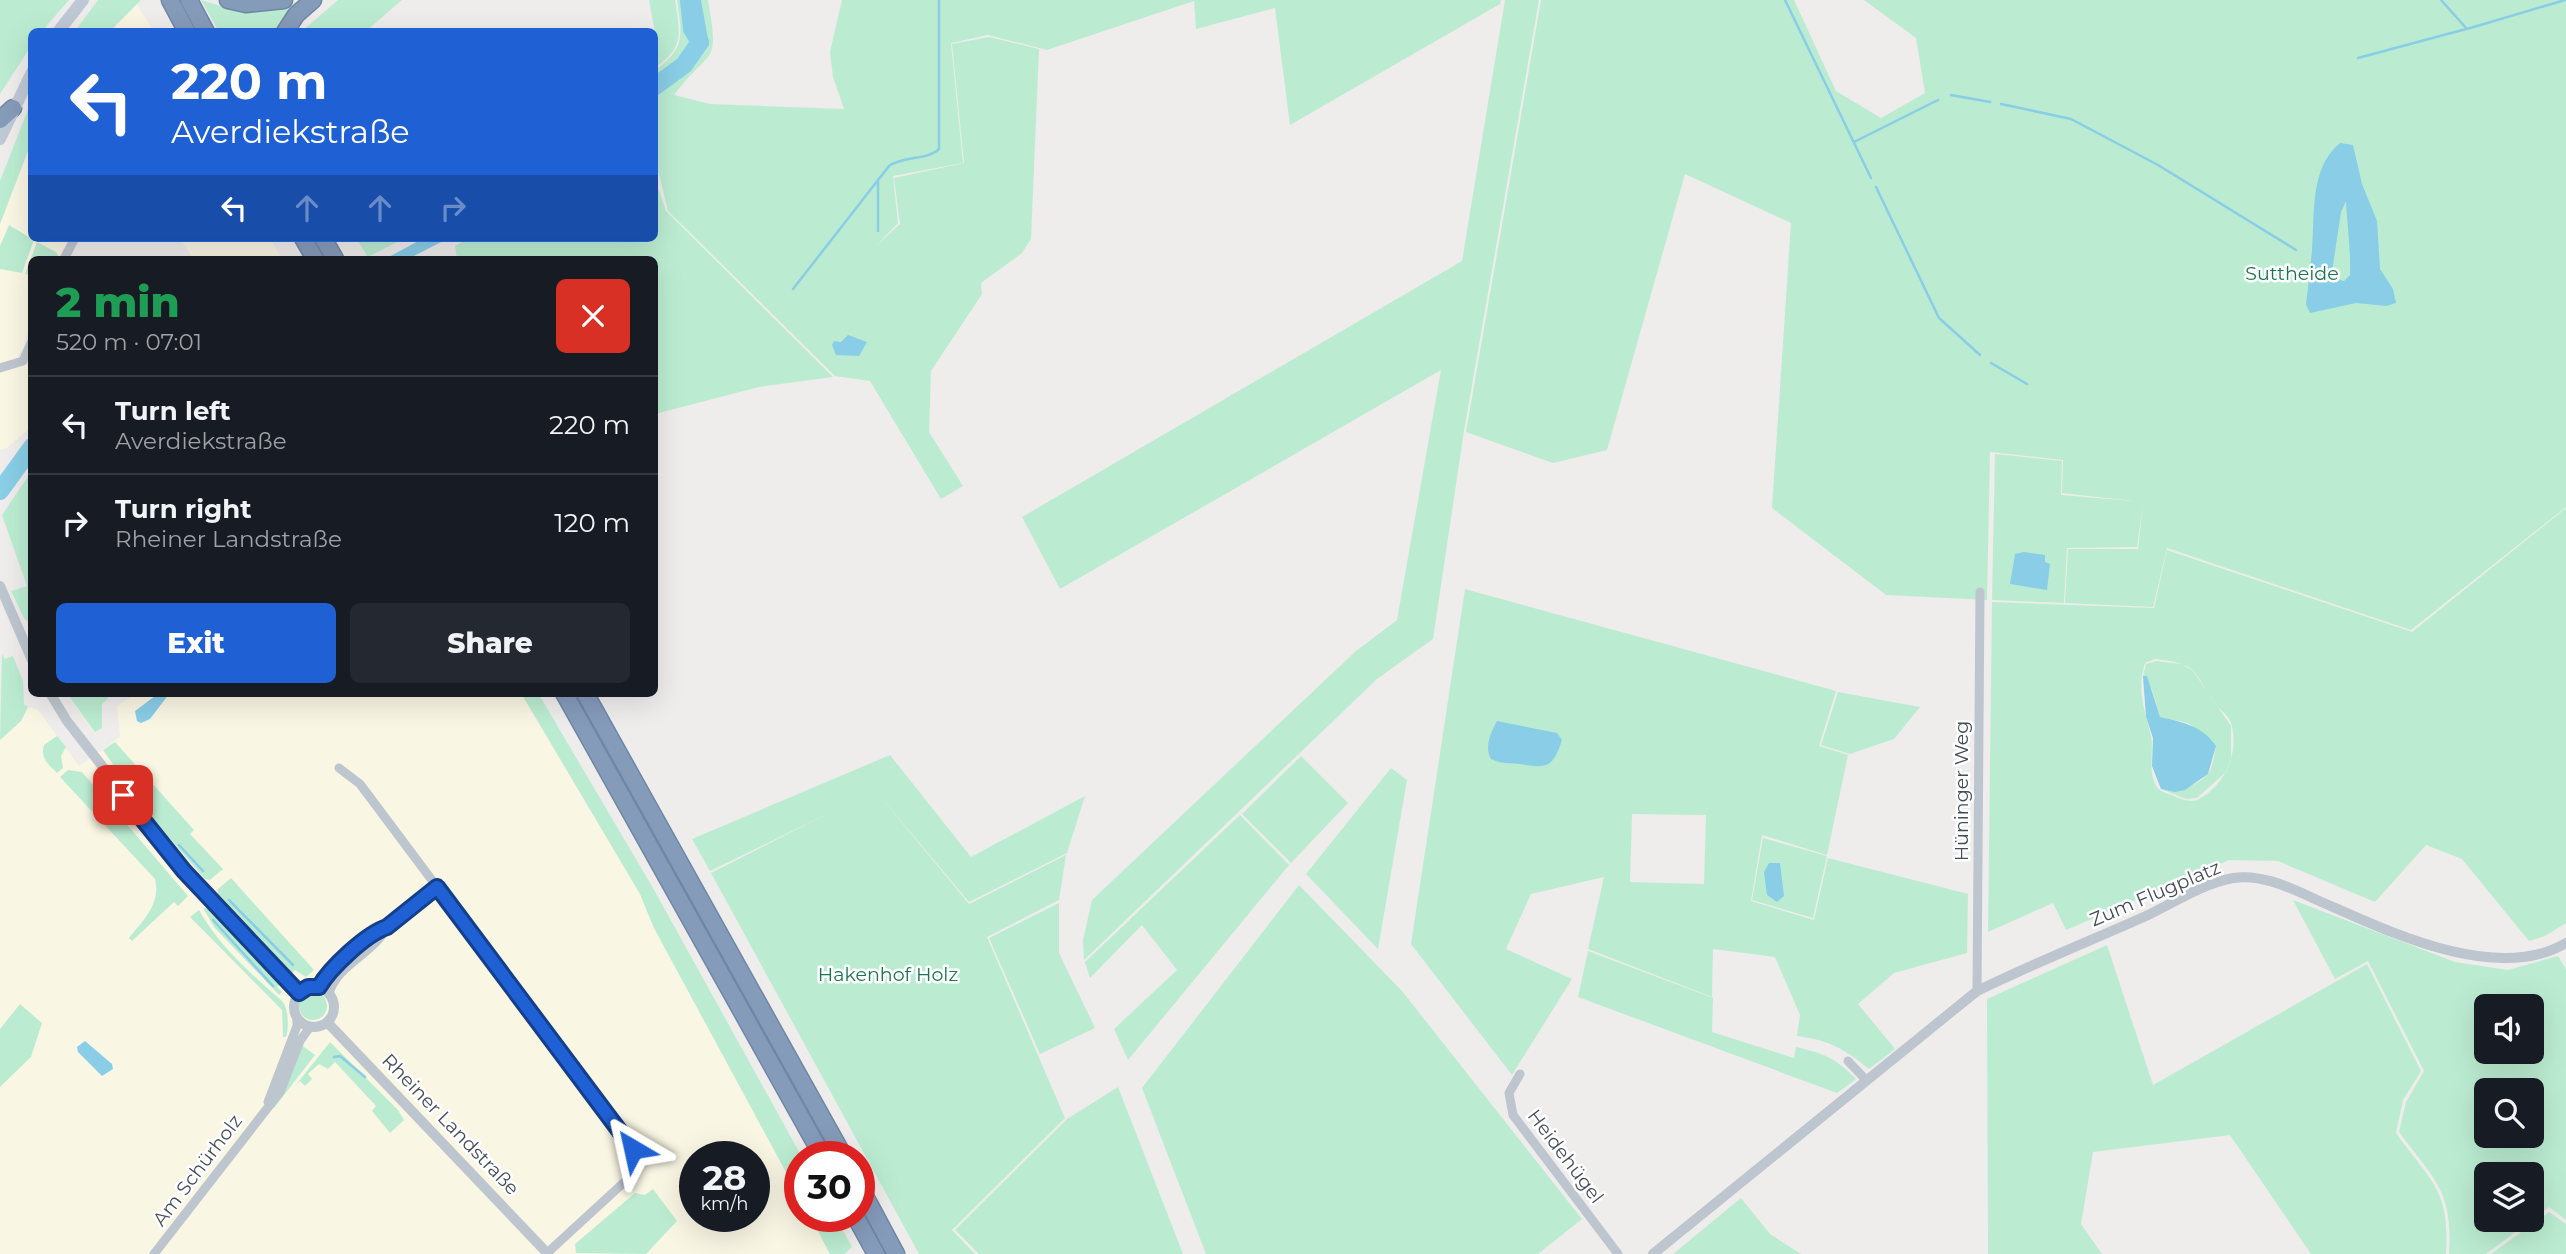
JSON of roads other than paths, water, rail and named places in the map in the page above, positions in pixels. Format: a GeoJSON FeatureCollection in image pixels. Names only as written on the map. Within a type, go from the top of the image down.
{"type":"FeatureCollection","features":[{"type":"Feature","properties":{"kind":"highway"},"geometry":{"type":"LineString","coordinates":[[160,0],[168,13],[178,16]]}},
{"type":"Feature","properties":{"kind":"highway"},"geometry":{"type":"LineString","coordinates":[[170,0],[185,28]]}},
{"type":"Feature","properties":{"kind":"highway"},"geometry":{"type":"LineString","coordinates":[[189,0],[204,28]]}},
{"type":"Feature","properties":{"kind":"highway"},"geometry":{"type":"LineString","coordinates":[[228,0],[246,4],[284,0]]}},
{"type":"Feature","properties":{"kind":"highway"},"geometry":{"type":"LineString","coordinates":[[288,28],[296,15],[313,0]]}},
{"type":"Feature","properties":{"kind":"highway"},"geometry":{"type":"LineString","coordinates":[[0,120],[13,108]]}},
{"type":"Feature","properties":{"kind":"highway"},"geometry":{"type":"LineString","coordinates":[[566,697],[814,1141]]}},
{"type":"Feature","properties":{"kind":"highway"},"geometry":{"type":"LineString","coordinates":[[587,697],[835,1141]]}},
{"type":"Feature","properties":{"kind":"highway"},"geometry":{"type":"LineString","coordinates":[[875,1215],[896,1254]]}},
{"type":"Feature","properties":{"kind":"highway"},"geometry":{"type":"LineString","coordinates":[[864,1232],[876,1254]]}},
{"type":"Feature","properties":{"kind":"main road"},"geometry":{"type":"LineString","coordinates":[[61,28],[83,0]]}},
{"type":"Feature","properties":{"kind":"main road"},"geometry":{"type":"LineString","coordinates":[[0,139],[28,80]]}},
{"type":"Feature","properties":{"kind":"street"},"geometry":{"type":"LineString","coordinates":[[0,368],[23,360],[28,349]]}},
{"type":"Feature","properties":{"kind":"street"},"geometry":{"type":"LineString","coordinates":[[0,586],[28,651]]}},
{"type":"Feature","properties":{"kind":"street","name":"Hüninger Weg"},"geometry":{"type":"LineString","coordinates":[[1977,991],[1980,592]]}},
{"type":"Feature","properties":{"kind":"street"},"geometry":{"type":"LineString","coordinates":[[52,697],[66,721],[184,871],[299,993]]}},
{"type":"Feature","properties":{"kind":"street"},"geometry":{"type":"LineString","coordinates":[[339,768],[360,784],[636,1157],[636,1169],[628,1181],[547,1254]]}},
{"type":"Feature","properties":{"kind":"street","name":"Zum Flugplatz"},"geometry":{"type":"LineString","coordinates":[[1653,1254],[1977,991],[2039,961],[2234,878],[2273,881],[2383,927],[2470,955],[2508,959],[2543,953],[2566,943]]}},
{"type":"Feature","properties":{"kind":"street"},"geometry":{"type":"LineString","coordinates":[[319,987],[335,967],[377,930],[387,927],[437,887]]}},
{"type":"Feature","properties":{"kind":"street"},"geometry":{"type":"LineString","coordinates":[[330,994],[340,975],[382,938],[387,927]]}},
{"type":"Feature","properties":{"kind":"street"},"geometry":{"type":"LineString","coordinates":[[308,987],[319,987],[330,994],[334,1006],[327,1022],[310,1027],[297,1018],[293,1005],[299,993],[308,987]]}},
{"type":"Feature","properties":{"kind":"street","name":"Am Schürholz"},"geometry":{"type":"LineString","coordinates":[[266,1107],[297,1026],[297,1018]]}},
{"type":"Feature","properties":{"kind":"street","name":"Rheiner Landstraße"},"geometry":{"type":"LineString","coordinates":[[327,1022],[547,1254]]}},
{"type":"Feature","properties":{"kind":"street","name":"Am Schürholz"},"geometry":{"type":"LineString","coordinates":[[154,1254],[280,1092],[300,1041],[310,1027]]}},
{"type":"Feature","properties":{"kind":"street"},"geometry":{"type":"LineString","coordinates":[[1848,1061],[1866,1080]]}},
{"type":"Feature","properties":{"kind":"street","name":"Heidehügel"},"geometry":{"type":"LineString","coordinates":[[1520,1074],[1509,1093],[1513,1115],[1618,1254]]}},
{"type":"Feature","properties":{"kind":"water"},"geometry":{"type":"Polygon","coordinates":[[[693,0],[701,0],[709,45],[685,74],[658,90],[658,79],[679,68],[701,38],[694,19],[693,0]]]}},
{"type":"Feature","properties":{"kind":"water"},"geometry":{"type":"Polygon","coordinates":[[[2340,143],[2353,145],[2362,184],[2377,221],[2380,269],[2393,289],[2396,303],[2386,306],[2356,303],[2310,313],[2306,305],[2318,179],[2330,153],[2340,143]],[[2346,201],[2341,212],[2332,272],[2335,279],[2344,281],[2350,275],[2346,201]]]}},
{"type":"Feature","properties":{"kind":"water"},"geometry":{"type":"Polygon","coordinates":[[[417,242],[441,242],[414,256],[391,256],[417,242]]]}},
{"type":"Feature","properties":{"kind":"water"},"geometry":{"type":"Polygon","coordinates":[[[848,335],[867,342],[859,356],[836,355],[832,345],[834,341],[841,342],[848,335]]]}},
{"type":"Feature","properties":{"kind":"water"},"geometry":{"type":"Polygon","coordinates":[[[2024,552],[2045,555],[2045,562],[2050,564],[2047,590],[2010,584],[2015,554],[2024,552]]]}},
{"type":"Feature","properties":{"kind":"water"},"geometry":{"type":"Polygon","coordinates":[[[2143,676],[2147,676],[2160,717],[2198,729],[2216,746],[2208,774],[2185,790],[2175,792],[2161,789],[2152,766],[2153,738],[2146,717],[2143,676]]]}},
{"type":"Feature","properties":{"kind":"water"},"geometry":{"type":"Polygon","coordinates":[[[154,697],[167,697],[150,719],[141,723],[137,721],[135,711],[154,697]]]}},
{"type":"Feature","properties":{"kind":"water"},"geometry":{"type":"Polygon","coordinates":[[[1497,721],[1557,733],[1562,740],[1556,756],[1543,766],[1502,763],[1491,759],[1488,745],[1497,721]]]}},
{"type":"Feature","properties":{"kind":"water"},"geometry":{"type":"Polygon","coordinates":[[[1769,863],[1780,863],[1784,896],[1777,902],[1767,895],[1764,872],[1769,863]]]}},
{"type":"Feature","properties":{"kind":"water"},"geometry":{"type":"Polygon","coordinates":[[[85,1041],[112,1064],[113,1069],[102,1076],[78,1052],[77,1047],[85,1041]]]}},
{"type":"Feature","properties":{"kind":"waterway"},"geometry":{"type":"LineString","coordinates":[[658,84],[684,65],[700,42],[692,29],[689,0]]}},
{"type":"Feature","properties":{"kind":"waterway"},"geometry":{"type":"LineString","coordinates":[[793,289],[889,166],[929,155],[939,149],[939,0]]}},
{"type":"Feature","properties":{"kind":"waterway"},"geometry":{"type":"LineString","coordinates":[[1785,0],[1871,178]]}},
{"type":"Feature","properties":{"kind":"waterway"},"geometry":{"type":"LineString","coordinates":[[2441,0],[2467,29],[2565,0]]}},
{"type":"Feature","properties":{"kind":"waterway"},"geometry":{"type":"LineString","coordinates":[[2358,58],[2466,29]]}},
{"type":"Feature","properties":{"kind":"waterway"},"geometry":{"type":"LineString","coordinates":[[1951,95],[1990,102]]}},
{"type":"Feature","properties":{"kind":"waterway"},"geometry":{"type":"LineString","coordinates":[[1854,142],[1938,100]]}},
{"type":"Feature","properties":{"kind":"waterway"},"geometry":{"type":"LineString","coordinates":[[2001,104],[2071,119],[2158,165],[2296,250]]}},
{"type":"Feature","properties":{"kind":"waterway"},"geometry":{"type":"LineString","coordinates":[[878,181],[878,231]]}},
{"type":"Feature","properties":{"kind":"waterway"},"geometry":{"type":"LineString","coordinates":[[1876,187],[1939,318],[1980,355]]}},
{"type":"Feature","properties":{"kind":"waterway"},"geometry":{"type":"LineString","coordinates":[[1991,363],[2027,384]]}},
{"type":"Feature","properties":{"kind":"waterway"},"geometry":{"type":"LineString","coordinates":[[0,491],[28,452]]}},
{"type":"Feature","properties":{"kind":"waterway"},"geometry":{"type":"LineString","coordinates":[[179,845],[203,871]]}},
{"type":"Feature","properties":{"kind":"waterway"},"geometry":{"type":"LineString","coordinates":[[229,900],[293,965]]}},
{"type":"Feature","properties":{"kind":"waterway"},"geometry":{"type":"LineString","coordinates":[[213,920],[273,986]]}},
{"type":"Feature","properties":{"kind":"waterway"},"geometry":{"type":"LineString","coordinates":[[334,1057],[340,1056],[365,1077]]}},
{"type":"Feature","properties":{"kind":"park label","name":"Suttheide"},"geometry":{"type":"Point","coordinates":[2292,273]}},
{"type":"Feature","properties":{"kind":"park label","name":"Hakenhof Holz"},"geometry":{"type":"Point","coordinates":[888,974]}}]}
